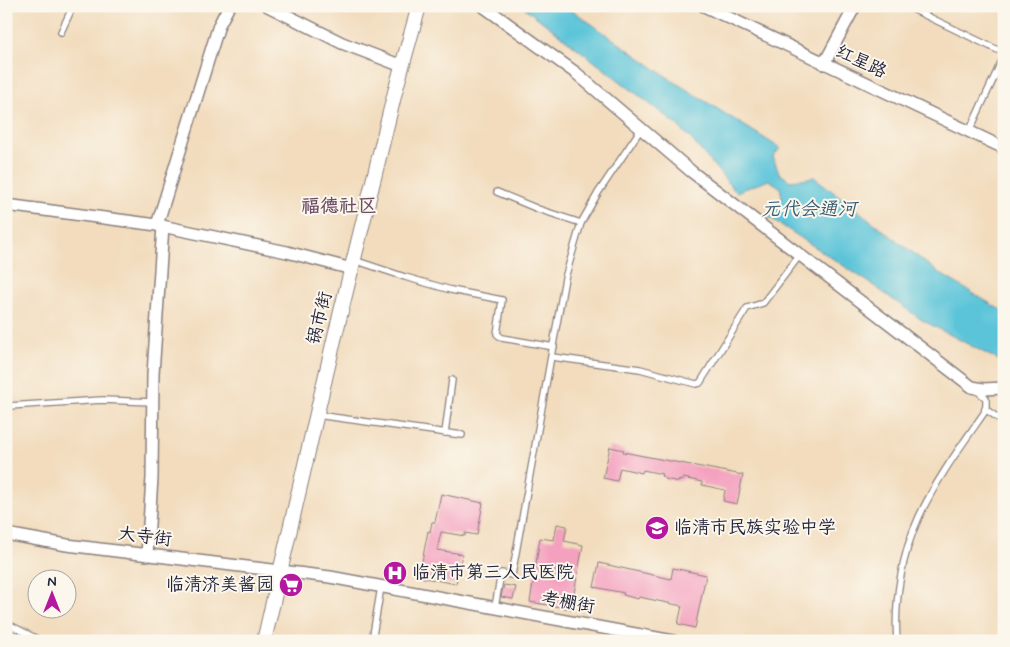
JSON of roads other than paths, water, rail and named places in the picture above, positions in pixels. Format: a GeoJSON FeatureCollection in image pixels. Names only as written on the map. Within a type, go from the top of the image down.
{"type":"FeatureCollection","features":[{"type":"Feature","properties":{"kind":"street"},"geometry":{"type":"LineString","coordinates":[[147,555],[152,478],[152,402],[160,226],[220,25],[229,6]]}},
{"type":"Feature","properties":{"kind":"street"},"geometry":{"type":"LineString","coordinates":[[268,6],[342,43],[402,66]]}},
{"type":"Feature","properties":{"kind":"street","name":"锅市街"},"geometry":{"type":"LineString","coordinates":[[264,641],[353,265],[402,66],[419,6]]}},
{"type":"Feature","properties":{"kind":"street"},"geometry":{"type":"LineString","coordinates":[[483,6],[576,73],[692,172],[972,387],[983,389],[1004,388]]}},
{"type":"Feature","properties":{"kind":"street","name":"红星路"},"geometry":{"type":"LineString","coordinates":[[704,6],[1004,148]]}},
{"type":"Feature","properties":{"kind":"street"},"geometry":{"type":"LineString","coordinates":[[824,64],[853,10]]}},
{"type":"Feature","properties":{"kind":"street"},"geometry":{"type":"LineString","coordinates":[[6,205],[160,226],[353,265]]}},
{"type":"Feature","properties":{"kind":"street","name":"大寺街"},"geometry":{"type":"LineString","coordinates":[[6,534],[67,545],[280,571]]}},
{"type":"Feature","properties":{"kind":"street","name":"考棚街"},"geometry":{"type":"LineString","coordinates":[[280,571],[330,577],[673,641]]}},
{"type":"Feature","properties":{"kind":"lane"},"geometry":{"type":"LineString","coordinates":[[61,32],[73,6]]}},
{"type":"Feature","properties":{"kind":"lane"},"geometry":{"type":"LineString","coordinates":[[840,6],[853,10]]}},
{"type":"Feature","properties":{"kind":"lane"},"geometry":{"type":"LineString","coordinates":[[906,6],[1004,54],[969,132]]}},
{"type":"Feature","properties":{"kind":"lane"},"geometry":{"type":"LineString","coordinates":[[495,607],[501,573],[512,575],[566,278],[582,223],[598,194],[641,129]]}},
{"type":"Feature","properties":{"kind":"lane"},"geometry":{"type":"LineString","coordinates":[[497,192],[538,209],[582,223]]}},
{"type":"Feature","properties":{"kind":"lane"},"geometry":{"type":"LineString","coordinates":[[552,358],[640,369],[696,384],[700,383],[747,308],[764,303],[800,255]]}},
{"type":"Feature","properties":{"kind":"lane"},"geometry":{"type":"LineString","coordinates":[[353,265],[450,290],[502,300],[497,334],[502,338],[554,347]]}},
{"type":"Feature","properties":{"kind":"lane"},"geometry":{"type":"LineString","coordinates":[[445,433],[452,380]]}},
{"type":"Feature","properties":{"kind":"lane"},"geometry":{"type":"LineString","coordinates":[[897,641],[899,593],[910,539],[919,517],[943,473],[985,409],[986,398],[972,387]]}},
{"type":"Feature","properties":{"kind":"lane"},"geometry":{"type":"LineString","coordinates":[[6,417],[9,406],[102,400],[152,402]]}},
{"type":"Feature","properties":{"kind":"lane"},"geometry":{"type":"LineString","coordinates":[[985,409],[1004,422]]}},
{"type":"Feature","properties":{"kind":"lane"},"geometry":{"type":"LineString","coordinates":[[317,415],[462,436]]}},
{"type":"Feature","properties":{"kind":"lane"},"geometry":{"type":"LineString","coordinates":[[372,641],[381,587]]}},
{"type":"Feature","properties":{"kind":"lane"},"geometry":{"type":"LineString","coordinates":[[6,623],[41,641]]}},
{"type":"Feature","properties":{"kind":"water","name":"元代会通河"},"geometry":{"type":"Polygon","coordinates":[[[522,6],[566,6],[673,81],[780,148],[773,157],[779,173],[790,181],[814,177],[939,273],[1004,312],[1004,363],[922,320],[867,281],[769,217],[782,197],[780,187],[769,180],[736,192],[676,124],[522,6]]]}},
{"type":"Feature","properties":{"kind":"place","name":"临清市民族实验中学"},"geometry":{"type":"Point","coordinates":[657,528]}},
{"type":"Feature","properties":{"kind":"place","name":"临清市第三人民医院"},"geometry":{"type":"Point","coordinates":[395,573]}},
{"type":"Feature","properties":{"kind":"place","name":"临清济美酱园"},"geometry":{"type":"Point","coordinates":[291,585]}},
{"type":"Feature","properties":{"kind":"district","name":"福德社区"},"geometry":{"type":"Point","coordinates":[339,206]}}]}
